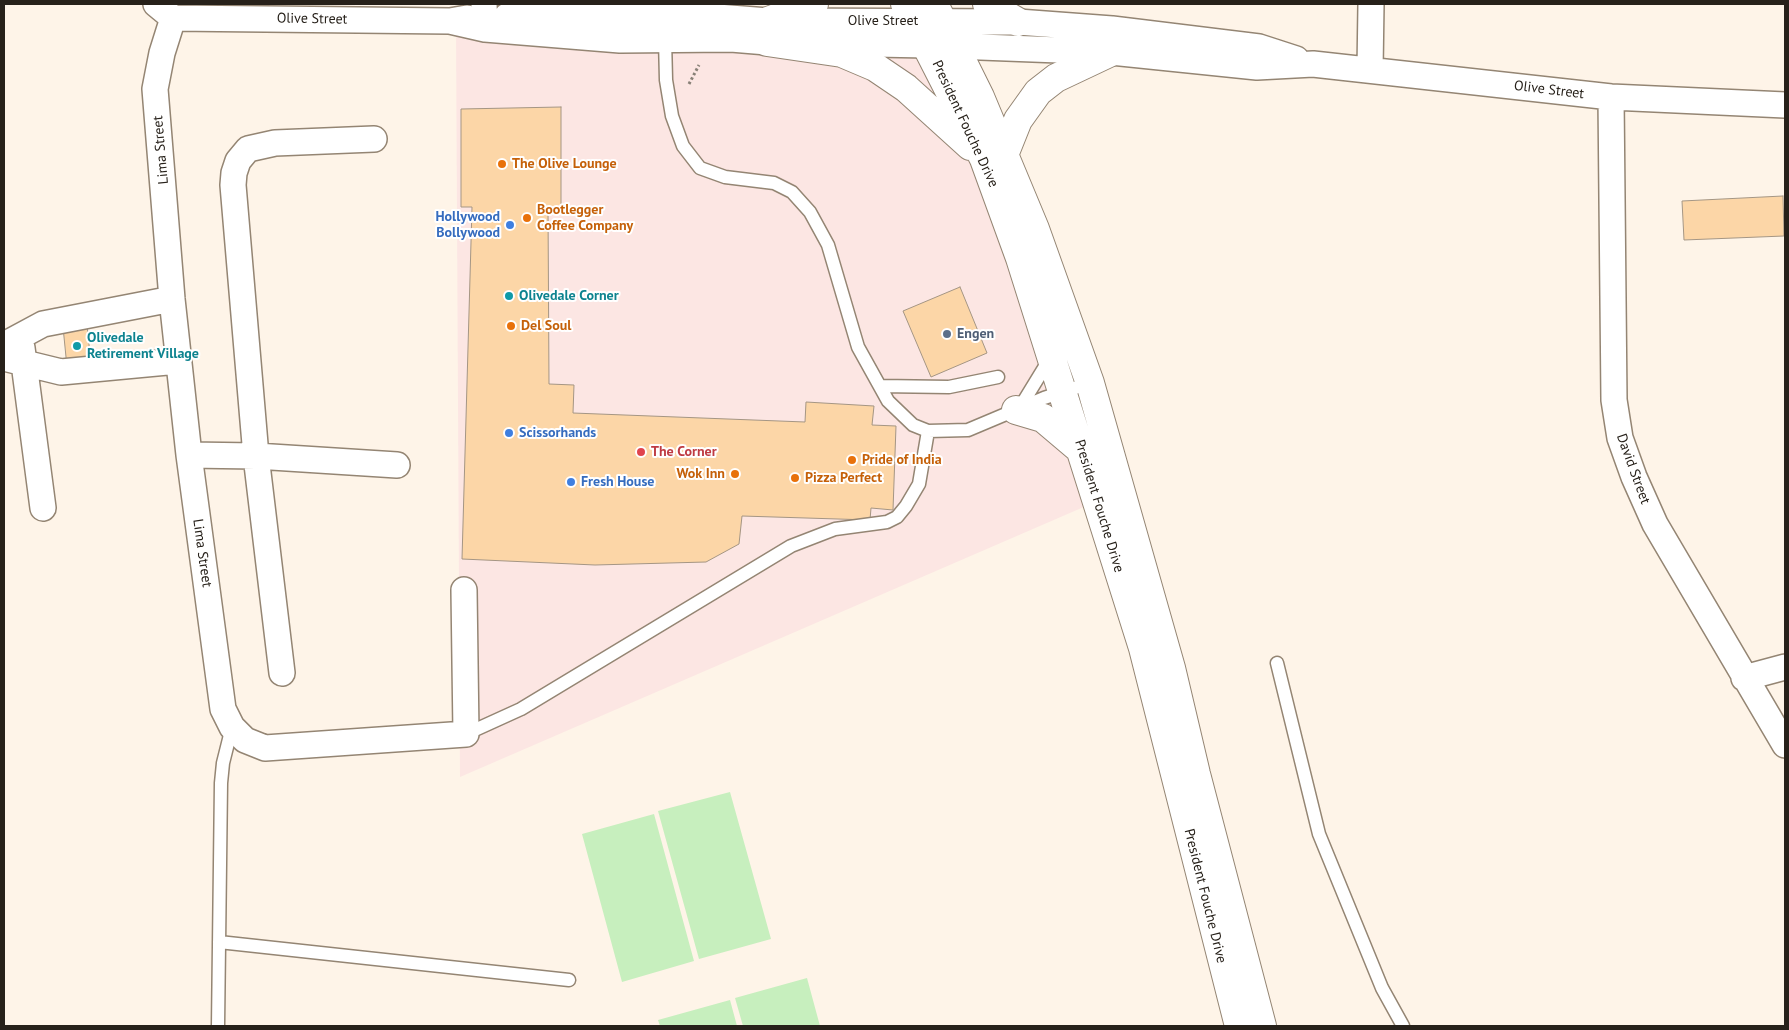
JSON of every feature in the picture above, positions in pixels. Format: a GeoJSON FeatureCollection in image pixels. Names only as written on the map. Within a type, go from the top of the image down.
{"type":"FeatureCollection","features":[{"type":"Feature","properties":{"kind":"street"},"geometry":{"type":"LineString","coordinates":[[768,32],[814,4]]}},
{"type":"Feature","properties":{"kind":"street"},"geometry":{"type":"LineString","coordinates":[[987,4],[1018,22]]}},
{"type":"Feature","properties":{"kind":"street"},"geometry":{"type":"LineString","coordinates":[[1370,70],[1371,4]]}},
{"type":"Feature","properties":{"kind":"street","name":"Olive Street"},"geometry":{"type":"LineString","coordinates":[[165,11],[450,20],[484,16],[717,18],[768,32],[956,47],[1111,52],[1257,67],[1313,64],[1611,97],[1785,105]]}},
{"type":"Feature","properties":{"kind":"street","name":"Lima Street"},"geometry":{"type":"LineString","coordinates":[[165,11],[162,53],[155,89],[172,299],[189,456],[223,709],[232,727],[245,740],[265,748],[466,734]]}},
{"type":"Feature","properties":{"kind":"street","name":"Olive Street"},"geometry":{"type":"LineString","coordinates":[[484,16],[620,40],[711,40],[924,12],[1112,29],[1259,47],[1313,64]]}},
{"type":"Feature","properties":{"kind":"street","name":"President Fouche Drive"},"geometry":{"type":"LineString","coordinates":[[924,12],[928,45],[1035,229],[1090,383],[1171,668],[1196,774],[1262,1026]]}},
{"type":"Feature","properties":{"kind":"street","name":"President Fouche Drive"},"geometry":{"type":"LineString","coordinates":[[924,12],[956,47],[994,157],[1020,258],[1050,357],[1083,452],[1143,648],[1239,1026]]}},
{"type":"Feature","properties":{"kind":"street"},"geometry":{"type":"LineString","coordinates":[[768,32],[842,53],[874,67],[994,157],[1038,92],[1056,78],[1111,52]]}},
{"type":"Feature","properties":{"kind":"street","name":"David Street"},"geometry":{"type":"LineString","coordinates":[[1611,97],[1614,400],[1620,438],[1634,477],[1655,524],[1785,745]]}},
{"type":"Feature","properties":{"kind":"street"},"geometry":{"type":"LineString","coordinates":[[282,673],[256,456],[233,185],[238,161],[248,150],[275,143],[374,139]]}},
{"type":"Feature","properties":{"kind":"street"},"geometry":{"type":"LineString","coordinates":[[43,508],[14,361],[12,341],[43,324],[172,299]]}},
{"type":"Feature","properties":{"kind":"street"},"geometry":{"type":"LineString","coordinates":[[14,361],[61,372],[178,361]]}},
{"type":"Feature","properties":{"kind":"street"},"geometry":{"type":"LineString","coordinates":[[1018,409],[1043,418],[1083,452]]}},
{"type":"Feature","properties":{"kind":"street"},"geometry":{"type":"LineString","coordinates":[[189,456],[256,456],[397,465]]}},
{"type":"Feature","properties":{"kind":"street"},"geometry":{"type":"LineString","coordinates":[[464,590],[466,734]]}},
{"type":"Feature","properties":{"kind":"street"},"geometry":{"type":"LineString","coordinates":[[1744,678],[1785,667]]}},
{"type":"Feature","properties":{"kind":"lane"},"geometry":{"type":"LineString","coordinates":[[665,39],[666,80],[672,116],[683,146],[700,168],[725,177],[774,183],[792,192],[810,212],[828,245],[858,347],[888,402],[913,425],[928,431],[968,430],[1062,392],[1090,383]]}},
{"type":"Feature","properties":{"kind":"lane"},"geometry":{"type":"LineString","coordinates":[[1018,409],[1050,357]]}},
{"type":"Feature","properties":{"kind":"lane"},"geometry":{"type":"LineString","coordinates":[[880,386],[949,387],[998,377]]}},
{"type":"Feature","properties":{"kind":"lane"},"geometry":{"type":"LineString","coordinates":[[466,734],[521,709],[791,546],[835,529],[880,524],[897,517],[919,484],[928,431]]}},
{"type":"Feature","properties":{"kind":"lane"},"geometry":{"type":"LineString","coordinates":[[1277,663],[1319,834],[1382,988],[1403,1026]]}},
{"type":"Feature","properties":{"kind":"lane"},"geometry":{"type":"LineString","coordinates":[[218,1026],[221,783],[223,763],[232,727]]}},
{"type":"Feature","properties":{"kind":"lane"},"geometry":{"type":"LineString","coordinates":[[219,942],[569,980]]}},
{"type":"Feature","properties":{"kind":"path"},"geometry":{"type":"LineString","coordinates":[[672,116],[711,40]]}},
{"type":"Feature","properties":{"kind":"shaded area"},"geometry":{"type":"Polygon","coordinates":[[[456,31],[935,36],[1093,503],[460,777],[456,31]]]}},
{"type":"Feature","properties":{"kind":"green space"},"geometry":{"type":"Polygon","coordinates":[[[730,792],[771,939],[699,959],[658,811],[730,792]]]}},
{"type":"Feature","properties":{"kind":"green space"},"geometry":{"type":"Polygon","coordinates":[[[654,814],[694,961],[622,982],[582,834],[654,814]]]}},
{"type":"Feature","properties":{"kind":"green space"},"geometry":{"type":"Polygon","coordinates":[[[807,978],[820,1026],[743,1026],[735,998],[807,978]]]}},
{"type":"Feature","properties":{"kind":"green space"},"geometry":{"type":"Polygon","coordinates":[[[730,1000],[737,1026],[660,1026],[658,1020],[730,1000]]]}},
{"type":"Feature","properties":{"kind":"building","name":"Olivedale Corner"},"geometry":{"type":"Polygon","coordinates":[[[561,107],[561,209],[548,208],[549,384],[574,385],[573,413],[805,422],[806,402],[874,406],[872,425],[896,426],[893,510],[871,508],[870,520],[742,516],[739,544],[706,562],[595,565],[462,559],[472,207],[461,207],[461,109],[561,107]]]}},
{"type":"Feature","properties":{"kind":"building"},"geometry":{"type":"Polygon","coordinates":[[[1783,196],[1784,236],[1684,240],[1682,201],[1783,196]]]}},
{"type":"Feature","properties":{"kind":"building"},"geometry":{"type":"Polygon","coordinates":[[[960,287],[987,353],[931,377],[903,311],[960,287]]]}},
{"type":"Feature","properties":{"kind":"building","name":"Olivedale Retirement Village"},"geometry":{"type":"Polygon","coordinates":[[[87,325],[91,364],[67,367],[63,327],[87,325]]]}},
{"type":"Feature","properties":{"kind":"place","name":"The Olive Lounge"},"geometry":{"type":"Point","coordinates":[502,164]}},
{"type":"Feature","properties":{"kind":"place","name":"Bootlegger Coffee Company"},"geometry":{"type":"Point","coordinates":[527,218]}},
{"type":"Feature","properties":{"kind":"place","name":"Hollywood Bollywood"},"geometry":{"type":"Point","coordinates":[510,225]}},
{"type":"Feature","properties":{"kind":"place","name":"Olivedale Corner"},"geometry":{"type":"Point","coordinates":[509,296]}},
{"type":"Feature","properties":{"kind":"place","name":"Del Soul"},"geometry":{"type":"Point","coordinates":[511,326]}},
{"type":"Feature","properties":{"kind":"place","name":"Engen"},"geometry":{"type":"Point","coordinates":[947,334]}},
{"type":"Feature","properties":{"kind":"place","name":"Olivedale Retirement Village"},"geometry":{"type":"Point","coordinates":[77,346]}},
{"type":"Feature","properties":{"kind":"place","name":"Scissorhands"},"geometry":{"type":"Point","coordinates":[509,433]}},
{"type":"Feature","properties":{"kind":"place","name":"The Corner"},"geometry":{"type":"Point","coordinates":[641,452]}},
{"type":"Feature","properties":{"kind":"place","name":"Pride of India"},"geometry":{"type":"Point","coordinates":[852,460]}},
{"type":"Feature","properties":{"kind":"place","name":"Wok Inn"},"geometry":{"type":"Point","coordinates":[735,474]}},
{"type":"Feature","properties":{"kind":"place","name":"Pizza Perfect"},"geometry":{"type":"Point","coordinates":[795,478]}},
{"type":"Feature","properties":{"kind":"place","name":"Fresh House"},"geometry":{"type":"Point","coordinates":[571,482]}}]}
